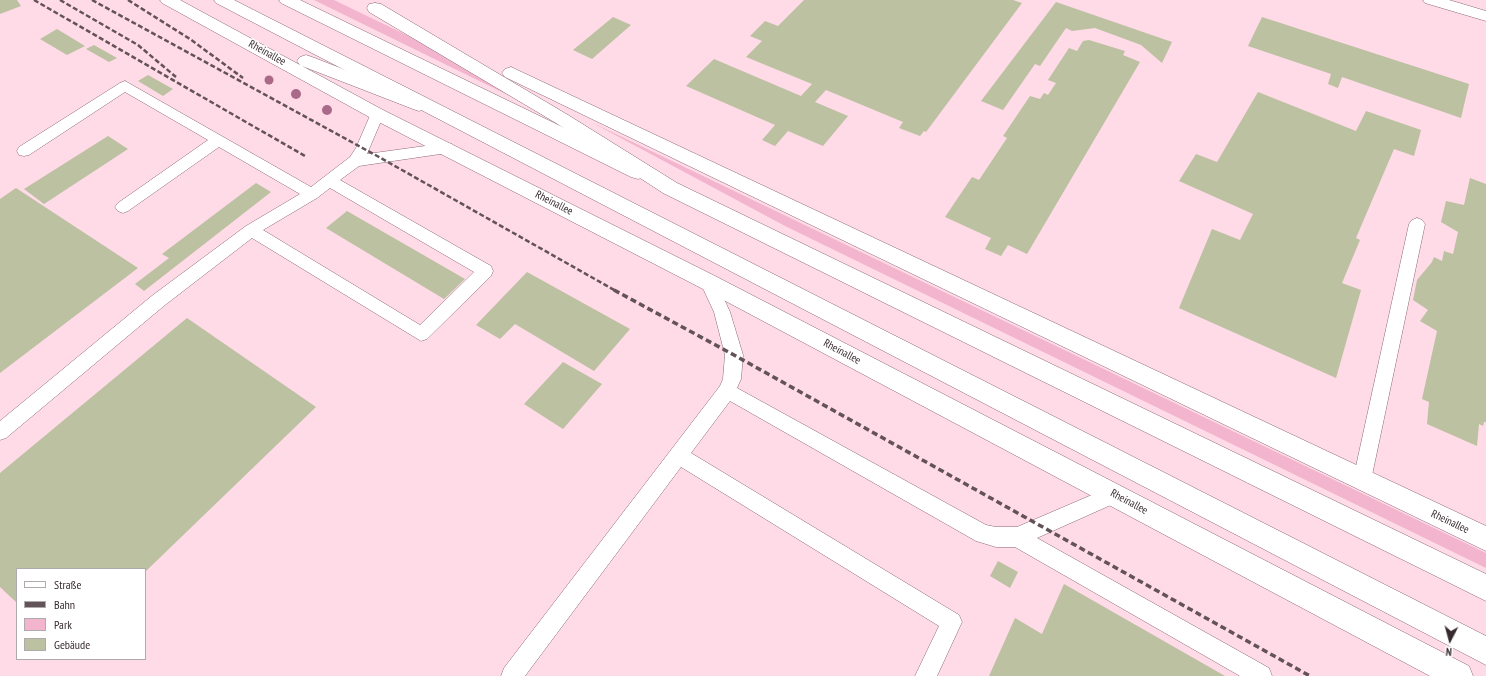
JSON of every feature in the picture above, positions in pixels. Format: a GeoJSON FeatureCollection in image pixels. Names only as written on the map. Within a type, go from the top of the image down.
{"type":"FeatureCollection","features":[{"type":"Feature","properties":{"kind":"street","name":"Rheinallee"},"geometry":{"type":"LineString","coordinates":[[168,0],[377,114],[447,148],[708,282],[1115,494],[1459,676]]}},
{"type":"Feature","properties":{"kind":"street","name":"Rheinallee"},"geometry":{"type":"LineString","coordinates":[[222,0],[1486,651]]}},
{"type":"Feature","properties":{"kind":"street","name":"Rheinallee"},"geometry":{"type":"LineString","coordinates":[[287,0],[1486,588]]}},
{"type":"Feature","properties":{"kind":"street"},"geometry":{"type":"LineString","coordinates":[[1432,0],[1486,16]]}},
{"type":"Feature","properties":{"kind":"street","name":"Rheinallee"},"geometry":{"type":"LineString","coordinates":[[670,188],[549,111],[369,5],[1486,539]]}},
{"type":"Feature","properties":{"kind":"street","name":"Rheinallee"},"geometry":{"type":"LineString","coordinates":[[224,30],[446,116]]}},
{"type":"Feature","properties":{"kind":"lane"},"geometry":{"type":"LineString","coordinates":[[24,151],[125,86],[312,194]]}},
{"type":"Feature","properties":{"kind":"lane"},"geometry":{"type":"LineString","coordinates":[[0,432],[159,300],[251,230],[312,194],[355,161],[363,149],[377,114]]}},
{"type":"Feature","properties":{"kind":"lane"},"geometry":{"type":"LineString","coordinates":[[123,207],[219,140]]}},
{"type":"Feature","properties":{"kind":"lane"},"geometry":{"type":"LineString","coordinates":[[355,161],[447,148]]}},
{"type":"Feature","properties":{"kind":"lane"},"geometry":{"type":"LineString","coordinates":[[251,230],[421,334],[485,271],[329,181]]}},
{"type":"Feature","properties":{"kind":"lane"},"geometry":{"type":"LineString","coordinates":[[1362,480],[1417,224]]}},
{"type":"Feature","properties":{"kind":"lane"},"geometry":{"type":"LineString","coordinates":[[512,676],[727,391],[732,378],[734,355],[722,312],[708,282]]}},
{"type":"Feature","properties":{"kind":"lane"},"geometry":{"type":"LineString","coordinates":[[727,391],[983,534],[996,537],[1017,537],[1115,494]]}},
{"type":"Feature","properties":{"kind":"lane"},"geometry":{"type":"LineString","coordinates":[[678,455],[952,622],[926,676]]}},
{"type":"Feature","properties":{"kind":"lane"},"geometry":{"type":"LineString","coordinates":[[1017,537],[1261,676]]}},
{"type":"Feature","properties":{"kind":"green space"},"geometry":{"type":"Polygon","coordinates":[[[314,0],[334,0],[421,42],[514,98],[314,0]]]}},
{"type":"Feature","properties":{"kind":"green space"},"geometry":{"type":"Polygon","coordinates":[[[591,122],[1486,553],[1486,568],[785,226],[591,122]]]}},
{"type":"Feature","properties":{"kind":"building"},"geometry":{"type":"Polygon","coordinates":[[[0,0],[17,0],[21,6],[0,14],[0,0]]]}},
{"type":"Feature","properties":{"kind":"building"},"geometry":{"type":"Polygon","coordinates":[[[804,0],[1013,0],[1022,3],[926,132],[924,131],[920,136],[899,128],[903,122],[826,90],[815,102],[848,116],[823,146],[788,131],[775,146],[762,140],[775,125],[686,86],[714,59],[801,96],[812,84],[746,57],[762,41],[750,36],[765,21],[778,26],[804,0]]]}},
{"type":"Feature","properties":{"kind":"building"},"geometry":{"type":"Polygon","coordinates":[[[1056,2],[1172,42],[1162,63],[1141,45],[1095,28],[1072,31],[1066,28],[1040,66],[1035,64],[1003,110],[981,101],[1056,2]]]}},
{"type":"Feature","properties":{"kind":"building"},"geometry":{"type":"Polygon","coordinates":[[[613,17],[631,25],[592,59],[573,50],[613,17]]]}},
{"type":"Feature","properties":{"kind":"building"},"geometry":{"type":"Polygon","coordinates":[[[1262,17],[1469,84],[1461,118],[1342,77],[1338,88],[1328,84],[1331,74],[1248,46],[1262,17]]]}},
{"type":"Feature","properties":{"kind":"building"},"geometry":{"type":"Polygon","coordinates":[[[57,29],[85,46],[67,55],[40,39],[57,29]]]}},
{"type":"Feature","properties":{"kind":"building"},"geometry":{"type":"Polygon","coordinates":[[[1089,40],[1125,51],[1123,55],[1140,62],[1027,254],[1008,245],[1001,256],[985,249],[991,238],[945,217],[972,177],[979,180],[1007,138],[1003,136],[1030,96],[1040,99],[1044,93],[1048,95],[1056,83],[1048,80],[1069,48],[1077,51],[1083,41],[1089,40]]]}},
{"type":"Feature","properties":{"kind":"building"},"geometry":{"type":"Polygon","coordinates":[[[94,45],[117,58],[109,62],[86,49],[94,45]]]}},
{"type":"Feature","properties":{"kind":"building"},"geometry":{"type":"Polygon","coordinates":[[[148,75],[173,89],[163,96],[138,81],[148,75]]]}},
{"type":"Feature","properties":{"kind":"building"},"geometry":{"type":"Polygon","coordinates":[[[1258,92],[1356,131],[1366,111],[1421,130],[1414,156],[1394,149],[1356,238],[1360,240],[1342,283],[1361,290],[1336,378],[1179,308],[1212,229],[1240,240],[1253,214],[1179,181],[1196,154],[1217,162],[1258,92]]]}},
{"type":"Feature","properties":{"kind":"building"},"geometry":{"type":"Polygon","coordinates":[[[108,136],[128,149],[44,204],[24,189],[108,136]]]}},
{"type":"Feature","properties":{"kind":"building"},"geometry":{"type":"Polygon","coordinates":[[[1470,178],[1486,184],[1486,422],[1484,422],[1483,426],[1479,424],[1477,446],[1427,424],[1429,402],[1422,399],[1437,331],[1420,321],[1428,310],[1413,300],[1417,280],[1432,262],[1434,257],[1442,261],[1444,251],[1453,254],[1458,232],[1441,222],[1446,201],[1464,205],[1470,178]]]}},
{"type":"Feature","properties":{"kind":"building"},"geometry":{"type":"Polygon","coordinates":[[[256,183],[271,192],[144,291],[135,284],[169,258],[162,254],[256,183]]]}},
{"type":"Feature","properties":{"kind":"building"},"geometry":{"type":"Polygon","coordinates":[[[16,188],[138,268],[0,373],[0,199],[16,188]]]}},
{"type":"Feature","properties":{"kind":"building"},"geometry":{"type":"Polygon","coordinates":[[[347,211],[465,279],[444,299],[326,228],[347,211]]]}},
{"type":"Feature","properties":{"kind":"building"},"geometry":{"type":"Polygon","coordinates":[[[527,272],[630,329],[594,371],[515,324],[500,339],[476,325],[527,272]]]}},
{"type":"Feature","properties":{"kind":"building"},"geometry":{"type":"Polygon","coordinates":[[[187,318],[316,407],[146,571],[146,568],[16,568],[16,602],[0,587],[0,473],[187,318]]]}},
{"type":"Feature","properties":{"kind":"building"},"geometry":{"type":"Polygon","coordinates":[[[563,362],[602,384],[563,429],[524,404],[563,362]]]}},
{"type":"Feature","properties":{"kind":"building"},"geometry":{"type":"Polygon","coordinates":[[[998,561],[1018,572],[1010,588],[990,576],[998,561]]]}},
{"type":"Feature","properties":{"kind":"building"},"geometry":{"type":"Polygon","coordinates":[[[1064,584],[1225,676],[989,676],[1015,618],[1042,634],[1064,584]]]}},
{"type":"Feature","properties":{"kind":"railway"},"geometry":{"type":"LineString","coordinates":[[34,0],[305,156]]}},
{"type":"Feature","properties":{"kind":"railway"},"geometry":{"type":"LineString","coordinates":[[60,0],[138,45],[176,77]]}},
{"type":"Feature","properties":{"kind":"railway"},"geometry":{"type":"LineString","coordinates":[[92,0],[379,157],[616,291]]}},
{"type":"Feature","properties":{"kind":"railway"},"geometry":{"type":"LineString","coordinates":[[128,0],[190,39],[243,78]]}},
{"type":"Feature","properties":{"kind":"railway"},"geometry":{"type":"LineString","coordinates":[[614,290],[734,355],[1310,676]]}}]}
